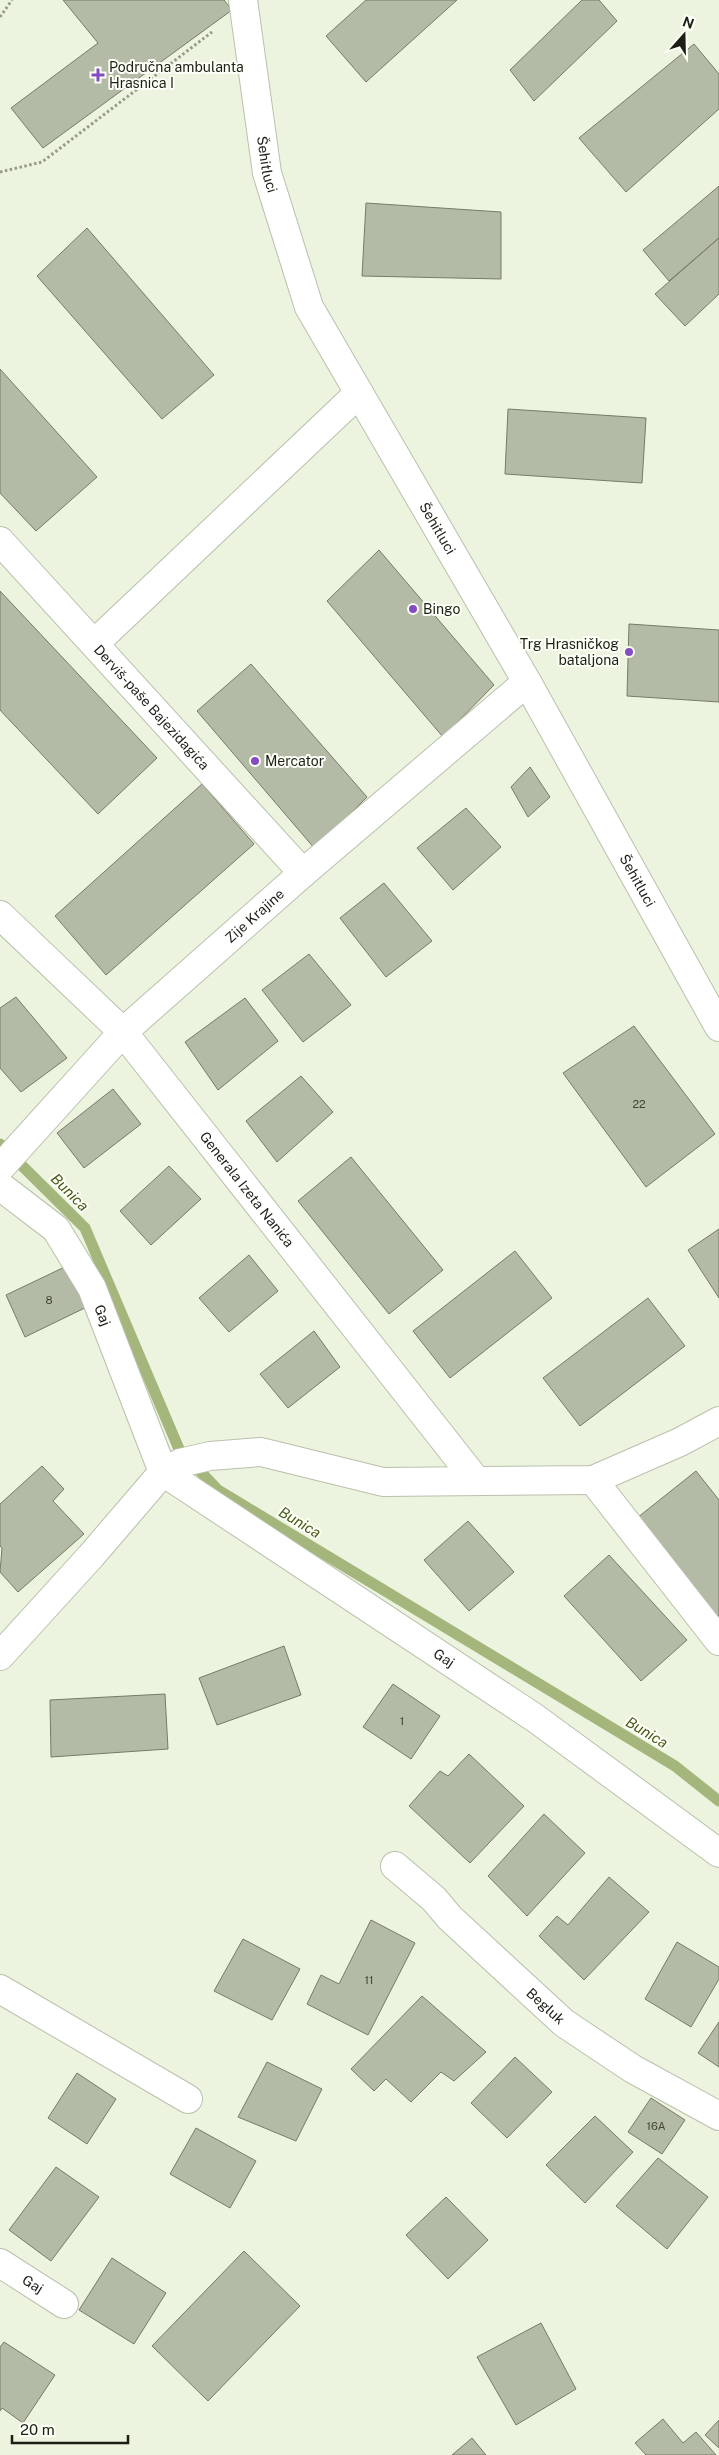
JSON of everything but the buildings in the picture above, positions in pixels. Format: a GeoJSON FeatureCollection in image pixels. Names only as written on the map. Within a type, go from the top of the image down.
{"type":"FeatureCollection","features":[{"type":"Feature","properties":{"kind":"street","name":"Šehitluci"},"geometry":{"type":"LineString","coordinates":[[244,3],[267,173],[310,307],[527,682],[719,1027]]}},
{"type":"Feature","properties":{"kind":"street"},"geometry":{"type":"LineString","coordinates":[[95,643],[359,393]]}},
{"type":"Feature","properties":{"kind":"street","name":"Derviš-paše Bajezidagića"},"geometry":{"type":"LineString","coordinates":[[0,541],[303,873]]}},
{"type":"Feature","properties":{"kind":"street","name":"Zije Krajine"},"geometry":{"type":"LineString","coordinates":[[0,1174],[29,1136],[123,1032],[303,873],[527,682]]}},
{"type":"Feature","properties":{"kind":"street","name":"Generala Izeta Nanića"},"geometry":{"type":"LineString","coordinates":[[0,915],[123,1032],[476,1479]]}},
{"type":"Feature","properties":{"kind":"street","name":"Gaj"},"geometry":{"type":"LineString","coordinates":[[0,1174],[56,1229],[92,1288],[171,1467],[535,1718],[719,1853]]}},
{"type":"Feature","properties":{"kind":"street"},"geometry":{"type":"LineString","coordinates":[[0,1656],[171,1467],[210,1456],[261,1452],[383,1482],[476,1479],[593,1480],[680,1442],[719,1421]]}},
{"type":"Feature","properties":{"kind":"street"},"geometry":{"type":"LineString","coordinates":[[593,1480],[719,1641]]}},
{"type":"Feature","properties":{"kind":"street","name":"Begluk"},"geometry":{"type":"LineString","coordinates":[[395,1866],[434,1899],[450,1918],[564,2023],[633,2070],[719,2116]]}},
{"type":"Feature","properties":{"kind":"street"},"geometry":{"type":"LineString","coordinates":[[0,1989],[188,2099]]}},
{"type":"Feature","properties":{"kind":"street","name":"Gaj"},"geometry":{"type":"LineString","coordinates":[[0,2263],[64,2304]]}},
{"type":"Feature","properties":{"kind":"path"},"geometry":{"type":"LineString","coordinates":[[0,17],[12,0]]}},
{"type":"Feature","properties":{"kind":"path"},"geometry":{"type":"LineString","coordinates":[[0,172],[42,162],[244,3]]}},
{"type":"Feature","properties":{"kind":"waterway","name":"Bunica"},"geometry":{"type":"LineString","coordinates":[[0,1144],[85,1228],[179,1449],[218,1490],[675,1766],[719,1801]]}},
{"type":"Feature","properties":{"kind":"place","name":"Područna ambulanta Hrasnica I"},"geometry":{"type":"Point","coordinates":[98,75]}},
{"type":"Feature","properties":{"kind":"place","name":"Bingo"},"geometry":{"type":"Point","coordinates":[413,609]}},
{"type":"Feature","properties":{"kind":"place","name":"Trg Hrasničkog bataljona"},"geometry":{"type":"Point","coordinates":[629,652]}},
{"type":"Feature","properties":{"kind":"place","name":"Mercator"},"geometry":{"type":"Point","coordinates":[255,761]}}]}
